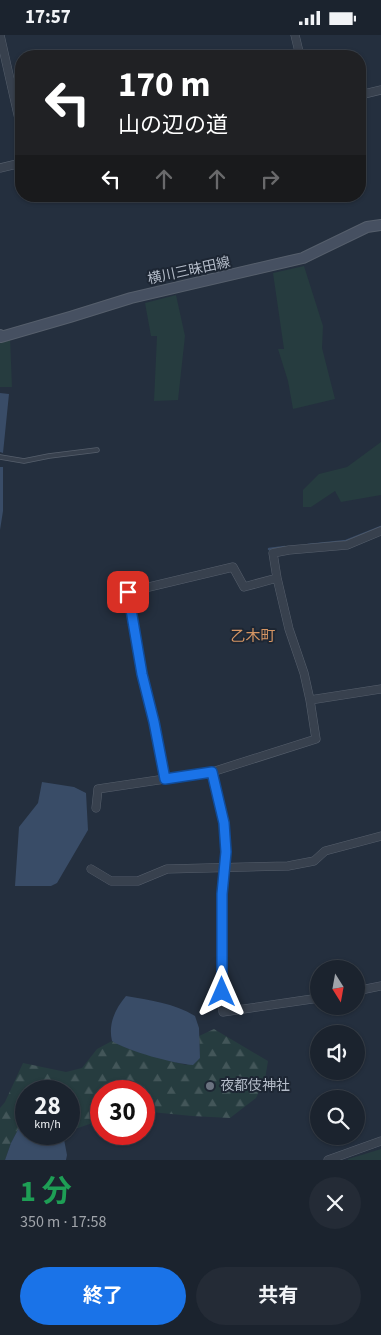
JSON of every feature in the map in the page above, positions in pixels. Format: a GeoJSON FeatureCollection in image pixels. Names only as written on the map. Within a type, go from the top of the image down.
{"type":"FeatureCollection","features":[{"type":"Feature","properties":{"kind":"main road","name":"横川三昧田線"},"geometry":{"type":"LineString","coordinates":[[0,336],[131,298],[302,258],[367,227],[381,225]]}},
{"type":"Feature","properties":{"kind":"street"},"geometry":{"type":"LineString","coordinates":[[0,35],[15,101]]}},
{"type":"Feature","properties":{"kind":"street"},"geometry":{"type":"LineString","coordinates":[[295,35],[299,50]]}},
{"type":"Feature","properties":{"kind":"street"},"geometry":{"type":"LineString","coordinates":[[366,94],[381,90]]}},
{"type":"Feature","properties":{"kind":"street"},"geometry":{"type":"LineString","coordinates":[[0,168],[15,164]]}},
{"type":"Feature","properties":{"kind":"street"},"geometry":{"type":"LineString","coordinates":[[96,808],[98,789],[212,772],[316,739],[304,673],[276,578],[273,553],[347,545],[381,531]]}},
{"type":"Feature","properties":{"kind":"street"},"geometry":{"type":"LineString","coordinates":[[128,592],[233,567],[244,587],[276,578]]}},
{"type":"Feature","properties":{"kind":"street"},"geometry":{"type":"LineString","coordinates":[[310,700],[381,689]]}},
{"type":"Feature","properties":{"kind":"street"},"geometry":{"type":"LineString","coordinates":[[91,869],[112,881],[138,881],[167,869],[288,866],[314,861],[325,851],[381,836]]}},
{"type":"Feature","properties":{"kind":"street"},"geometry":{"type":"LineString","coordinates":[[224,869],[222,894],[222,1012],[310,998]]}},
{"type":"Feature","properties":{"kind":"street"},"geometry":{"type":"LineString","coordinates":[[365,990],[381,987]]}},
{"type":"Feature","properties":{"kind":"street"},"geometry":{"type":"LineString","coordinates":[[328,1160],[381,1141]]}},
{"type":"Feature","properties":{"kind":"lane"},"geometry":{"type":"LineString","coordinates":[[0,457],[24,461],[97,450]]}},
{"type":"Feature","properties":{"kind":"lane"},"geometry":{"type":"LineString","coordinates":[[128,592],[142,674],[165,779]]}},
{"type":"Feature","properties":{"kind":"lane"},"geometry":{"type":"LineString","coordinates":[[212,772],[224,823],[226,852],[224,869]]}},
{"type":"Feature","properties":{"kind":"green space"},"geometry":{"type":"Polygon","coordinates":[[[304,266],[323,326],[322,348],[335,399],[293,409],[288,381],[278,349],[284,349],[273,273],[304,266]]]}},
{"type":"Feature","properties":{"kind":"green space"},"geometry":{"type":"Polygon","coordinates":[[[176,295],[185,336],[178,400],[154,401],[157,336],[151,336],[145,303],[176,295]]]}},
{"type":"Feature","properties":{"kind":"green space"},"geometry":{"type":"Polygon","coordinates":[[[10,337],[12,387],[0,387],[0,339],[10,337]]]}},
{"type":"Feature","properties":{"kind":"green space"},"geometry":{"type":"Polygon","coordinates":[[[381,442],[381,495],[341,502],[335,491],[311,507],[303,507],[303,490],[319,474],[347,467],[381,442]]]}},
{"type":"Feature","properties":{"kind":"green space"},"geometry":{"type":"Polygon","coordinates":[[[214,1029],[268,1061],[265,1079],[256,1098],[230,1118],[155,1112],[155,1080],[90,1080],[90,1124],[80,1127],[80,1080],[15,1080],[23,1063],[66,1072],[82,1068],[97,1049],[112,1041],[129,1049],[186,1065],[200,1058],[199,1036],[214,1029]]]}},
{"type":"Feature","properties":{"kind":"green space"},"geometry":{"type":"Polygon","coordinates":[[[15,1080],[15,1135],[5,1160],[0,1160],[0,1108],[5,1102],[15,1080]]]}},
{"type":"Feature","properties":{"kind":"green space"},"geometry":{"type":"Polygon","coordinates":[[[381,1149],[381,1160],[348,1160],[348,1159],[381,1149]]]}},
{"type":"Feature","properties":{"kind":"water"},"geometry":{"type":"Polygon","coordinates":[[[0,393],[9,394],[3,453],[0,452],[0,393]]]}},
{"type":"Feature","properties":{"kind":"water"},"geometry":{"type":"Polygon","coordinates":[[[0,467],[3,467],[3,511],[0,530],[0,467]]]}},
{"type":"Feature","properties":{"kind":"water"},"geometry":{"type":"Polygon","coordinates":[[[42,782],[74,787],[86,793],[88,830],[57,883],[51,886],[15,886],[19,827],[38,803],[42,782]]]}},
{"type":"Feature","properties":{"kind":"water"},"geometry":{"type":"Polygon","coordinates":[[[126,996],[170,1005],[195,1016],[199,1028],[200,1058],[193,1065],[175,1062],[139,1053],[112,1041],[113,1017],[126,996]]]}},
{"type":"Feature","properties":{"kind":"water"},"geometry":{"type":"Polygon","coordinates":[[[15,1135],[15,1145],[65,1145],[66,1160],[5,1160],[15,1135]]]}},
{"type":"Feature","properties":{"kind":"waterway"},"geometry":{"type":"LineString","coordinates":[[308,545],[346,541],[381,527]]}},
{"type":"Feature","properties":{"kind":"waterway"},"geometry":{"type":"LineString","coordinates":[[269,549],[285,547]]}},
{"type":"Feature","properties":{"kind":"place","name":"夜都伎神社"},"geometry":{"type":"Point","coordinates":[210,1086]}},
{"type":"Feature","properties":{"kind":"district","name":"乙木町"},"geometry":{"type":"Point","coordinates":[253,636]}},
{"type":"Feature","properties":{"kind":"route"},"geometry":{"type":"LineString","coordinates":[[128,592],[142,674],[165,779],[212,772],[218,796],[224,823],[226,852],[222,894],[222,992]]}}]}
